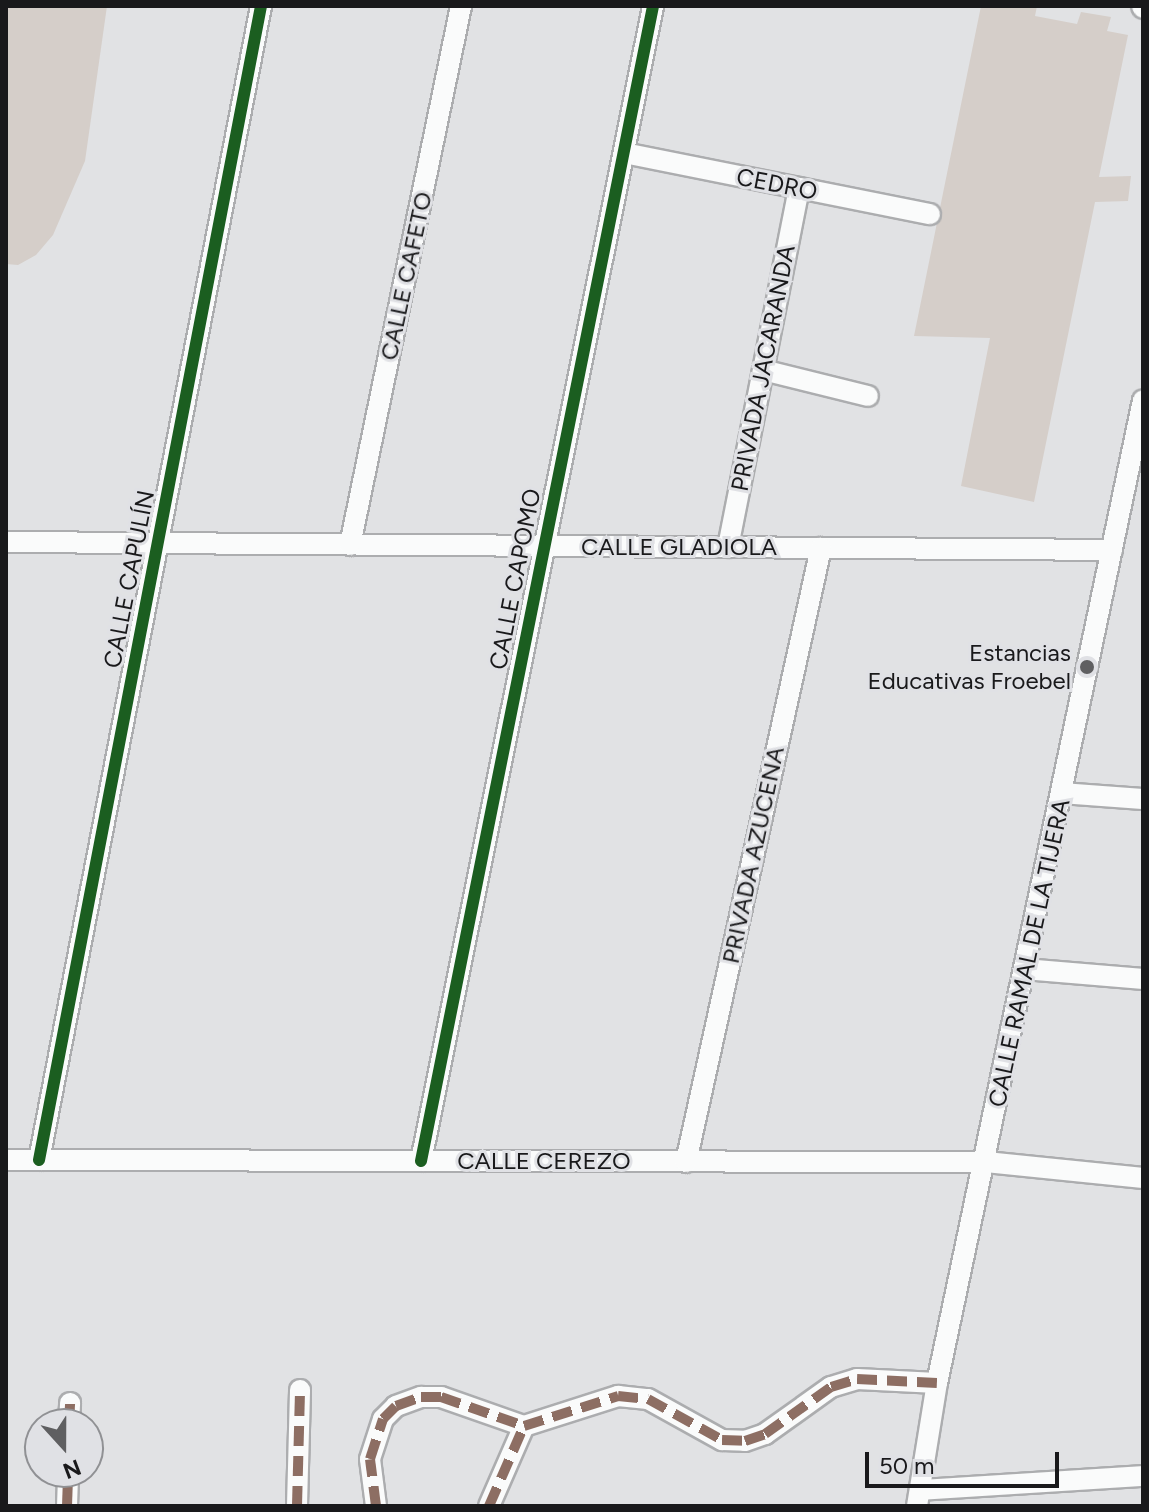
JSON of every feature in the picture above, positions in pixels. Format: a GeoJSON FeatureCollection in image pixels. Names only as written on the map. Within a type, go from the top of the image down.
{"type":"FeatureCollection","features":[{"type":"Feature","properties":{"kind":"street","name":"CALLE CAPULÍN"},"geometry":{"type":"LineString","coordinates":[[39,1160],[261,6]]}},
{"type":"Feature","properties":{"kind":"street","name":"CALLE CAFETO"},"geometry":{"type":"LineString","coordinates":[[350,545],[461,6]]}},
{"type":"Feature","properties":{"kind":"street","name":"CALLE CAPOMO"},"geometry":{"type":"LineString","coordinates":[[421,1161],[653,6]]}},
{"type":"Feature","properties":{"kind":"street","name":"CEDRO"},"geometry":{"type":"LineString","coordinates":[[624,153],[930,214]]}},
{"type":"Feature","properties":{"kind":"street","name":"PRIVADA JACARANDA"},"geometry":{"type":"LineString","coordinates":[[728,547],[799,188]]}},
{"type":"Feature","properties":{"kind":"street"},"geometry":{"type":"LineString","coordinates":[[763,370],[868,396]]}},
{"type":"Feature","properties":{"kind":"street","name":"CALLE RAMAL DE LA TIJERA"},"geometry":{"type":"LineString","coordinates":[[918,1498],[937,1383],[986,1162],[1143,400]]}},
{"type":"Feature","properties":{"kind":"street","name":"CALLE GLADIOLA"},"geometry":{"type":"LineString","coordinates":[[6,542],[1112,550]]}},
{"type":"Feature","properties":{"kind":"street","name":"PRIVADA AZUCENA"},"geometry":{"type":"LineString","coordinates":[[686,1162],[821,548]]}},
{"type":"Feature","properties":{"kind":"street"},"geometry":{"type":"LineString","coordinates":[[1061,793],[1143,799]]}},
{"type":"Feature","properties":{"kind":"street"},"geometry":{"type":"LineString","coordinates":[[1025,969],[1143,979]]}},
{"type":"Feature","properties":{"kind":"street","name":"CALLE CEREZO"},"geometry":{"type":"LineString","coordinates":[[6,1160],[986,1162],[1143,1178]]}},
{"type":"Feature","properties":{"kind":"street"},"geometry":{"type":"LineString","coordinates":[[376,1506],[370,1459],[383,1419],[396,1406],[421,1397],[441,1397],[524,1426],[618,1396],[661,1404],[722,1440],[745,1441],[765,1434],[831,1387],[857,1379],[937,1383]]}},
{"type":"Feature","properties":{"kind":"street"},"geometry":{"type":"LineString","coordinates":[[297,1506],[300,1390]]}},
{"type":"Feature","properties":{"kind":"street"},"geometry":{"type":"LineString","coordinates":[[70,1403],[70,1408]]}},
{"type":"Feature","properties":{"kind":"street"},"geometry":{"type":"LineString","coordinates":[[489,1506],[524,1426]]}},
{"type":"Feature","properties":{"kind":"street"},"geometry":{"type":"LineString","coordinates":[[918,1498],[1143,1476]]}},
{"type":"Feature","properties":{"kind":"building"},"geometry":{"type":"Polygon","coordinates":[[[6,6],[107,6],[85,161],[53,235],[36,255],[18,265],[6,264],[6,6]]]}},
{"type":"Feature","properties":{"kind":"building"},"geometry":{"type":"Polygon","coordinates":[[[981,6],[1037,6],[1035,16],[1077,24],[1081,12],[1111,17],[1107,31],[1128,35],[1099,177],[1131,176],[1128,201],[1095,202],[1034,502],[961,486],[990,338],[914,336],[981,6]]]}},
{"type":"Feature","properties":{"kind":"marked path"},"geometry":{"type":"LineString","coordinates":[[376,1506],[370,1459],[383,1419],[396,1406],[421,1397],[441,1397],[524,1426],[618,1396],[648,1399],[722,1440],[745,1441],[765,1434],[831,1387],[857,1379],[937,1383]]}},
{"type":"Feature","properties":{"kind":"marked path"},"geometry":{"type":"LineString","coordinates":[[297,1506],[300,1390]]}},
{"type":"Feature","properties":{"kind":"marked path"},"geometry":{"type":"LineString","coordinates":[[70,1403],[70,1408]]}},
{"type":"Feature","properties":{"kind":"marked path"},"geometry":{"type":"LineString","coordinates":[[489,1506],[524,1426]]}},
{"type":"Feature","properties":{"kind":"marked path"},"geometry":{"type":"LineString","coordinates":[[67,1506],[68,1488]]}},
{"type":"Feature","properties":{"kind":"cycle path"},"geometry":{"type":"LineString","coordinates":[[39,1160],[261,6]]}},
{"type":"Feature","properties":{"kind":"cycle path"},"geometry":{"type":"LineString","coordinates":[[421,1161],[653,6]]}},
{"type":"Feature","properties":{"kind":"place","name":"Estancias Educativas Froebel"},"geometry":{"type":"Point","coordinates":[1087,667]}}]}
